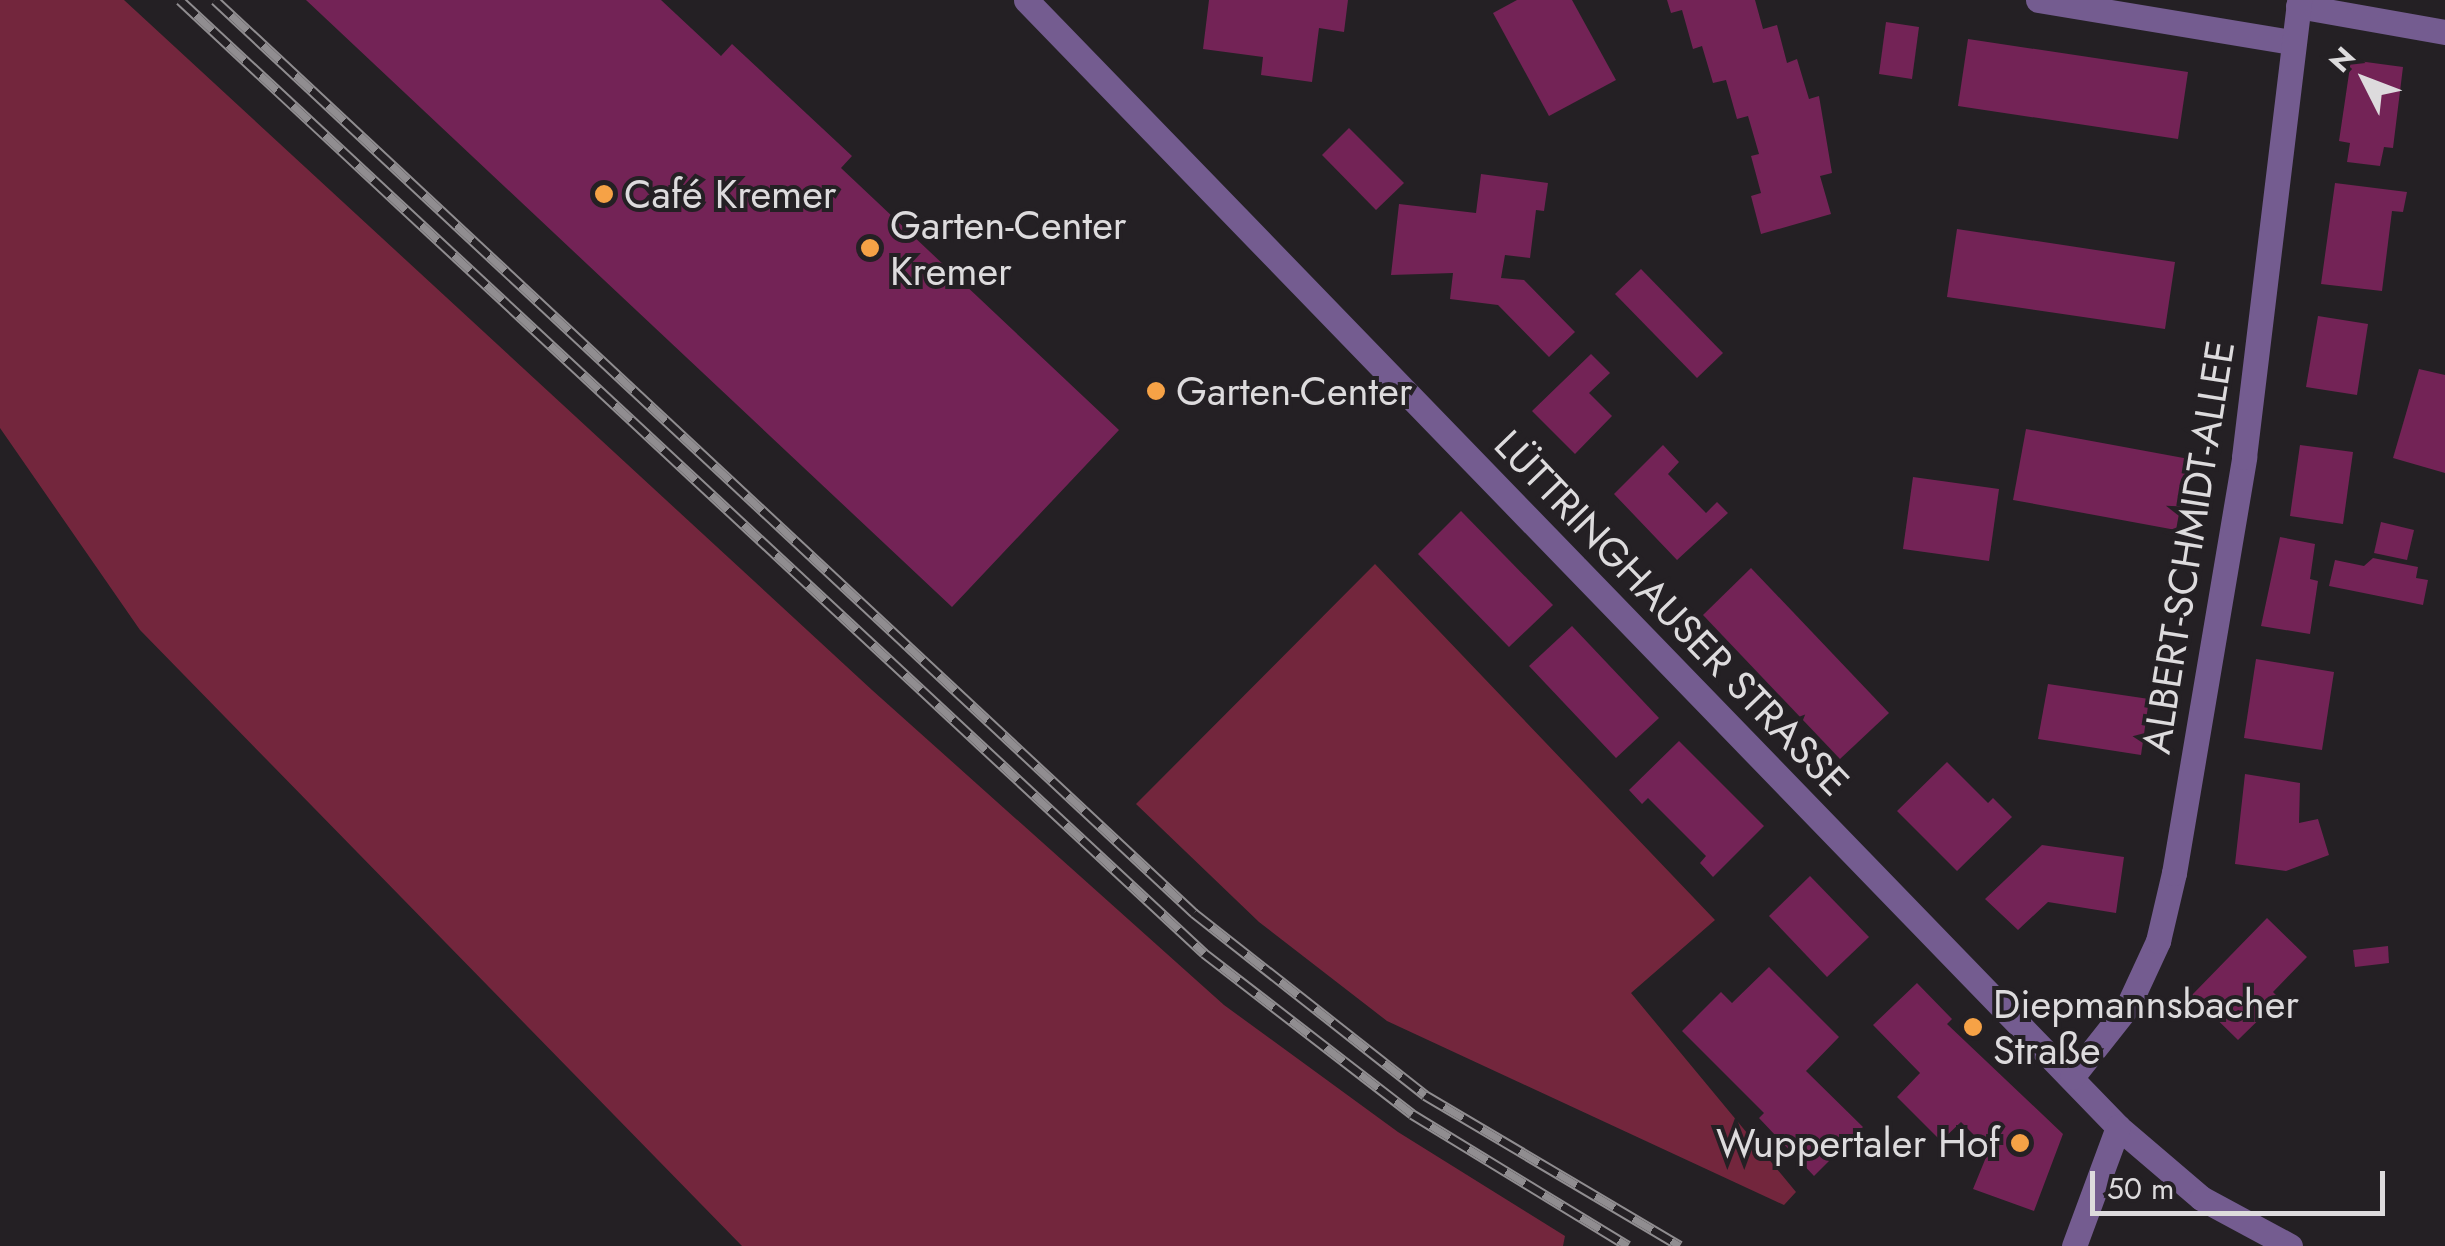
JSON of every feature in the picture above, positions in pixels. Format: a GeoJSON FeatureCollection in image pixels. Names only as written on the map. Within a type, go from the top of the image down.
{"type":"FeatureCollection","features":[{"type":"Feature","properties":{"kind":"street","name":"LÜTTRINGHAUSER STRASSE"},"geometry":{"type":"LineString","coordinates":[[1026,0],[2118,1127],[2201,1198],[2290,1246]]}},
{"type":"Feature","properties":{"kind":"street"},"geometry":{"type":"LineString","coordinates":[[2038,0],[2294,42]]}},
{"type":"Feature","properties":{"kind":"street","name":"ALBERT-SCHMIDT-ALLEE"},"geometry":{"type":"LineString","coordinates":[[2072,1077],[2128,1006],[2158,942],[2174,874],[2244,458],[2298,3]]}},
{"type":"Feature","properties":{"kind":"street"},"geometry":{"type":"LineString","coordinates":[[2298,3],[2445,32]]}},
{"type":"Feature","properties":{"kind":"street"},"geometry":{"type":"LineString","coordinates":[[2074,1246],[2118,1127]]}},
{"type":"Feature","properties":{"kind":"shaded area"},"geometry":{"type":"Polygon","coordinates":[[[0,0],[124,0],[872,690],[1224,1005],[1398,1132],[1565,1236],[1563,1246],[742,1246],[140,630],[0,428],[0,0]]]}},
{"type":"Feature","properties":{"kind":"shaded area"},"geometry":{"type":"Polygon","coordinates":[[[1375,564],[1715,920],[1631,993],[1796,1192],[1784,1205],[1387,1021],[1259,922],[1136,804],[1375,564]]]}},
{"type":"Feature","properties":{"kind":"building"},"geometry":{"type":"Polygon","coordinates":[[[306,0],[661,0],[721,56],[732,44],[852,156],[841,168],[1119,430],[952,607],[306,0]]]}},
{"type":"Feature","properties":{"kind":"building"},"geometry":{"type":"Polygon","coordinates":[[[1209,0],[1348,0],[1344,32],[1319,28],[1312,82],[1261,75],[1263,57],[1203,49],[1209,0]]]}},
{"type":"Feature","properties":{"kind":"building"},"geometry":{"type":"Polygon","coordinates":[[[1517,0],[1572,0],[1616,80],[1549,116],[1493,13],[1517,0]]]}},
{"type":"Feature","properties":{"kind":"building"},"geometry":{"type":"Polygon","coordinates":[[[1667,0],[1755,0],[1763,29],[1777,25],[1787,63],[1797,59],[1809,99],[1819,96],[1832,173],[1820,176],[1831,214],[1761,234],[1751,196],[1761,193],[1751,156],[1759,154],[1748,116],[1737,119],[1726,80],[1713,83],[1702,46],[1693,49],[1682,10],[1671,13],[1667,0]]]}},
{"type":"Feature","properties":{"kind":"building"},"geometry":{"type":"Polygon","coordinates":[[[1886,22],[1919,27],[1912,79],[1879,74],[1886,22]]]}},
{"type":"Feature","properties":{"kind":"building"},"geometry":{"type":"Polygon","coordinates":[[[1968,39],[2188,72],[2178,139],[1958,106],[1968,39]]]}},
{"type":"Feature","properties":{"kind":"building"},"geometry":{"type":"Polygon","coordinates":[[[2351,60],[2403,67],[2393,148],[2384,147],[2380,166],[2347,162],[2350,143],[2339,141],[2351,60]]]}},
{"type":"Feature","properties":{"kind":"building"},"geometry":{"type":"Polygon","coordinates":[[[1349,128],[1404,183],[1376,210],[1322,155],[1349,128]]]}},
{"type":"Feature","properties":{"kind":"building"},"geometry":{"type":"Polygon","coordinates":[[[1481,174],[1548,183],[1544,211],[1536,210],[1530,258],[1505,255],[1501,278],[1524,280],[1575,332],[1549,357],[1498,305],[1450,299],[1453,273],[1391,275],[1399,204],[1476,213],[1481,174]]]}},
{"type":"Feature","properties":{"kind":"building"},"geometry":{"type":"Polygon","coordinates":[[[2335,183],[2407,192],[2403,212],[2392,211],[2382,291],[2321,284],[2335,183]]]}},
{"type":"Feature","properties":{"kind":"building"},"geometry":{"type":"Polygon","coordinates":[[[1957,229],[2175,262],[2165,329],[1947,297],[1957,229]]]}},
{"type":"Feature","properties":{"kind":"building"},"geometry":{"type":"Polygon","coordinates":[[[1641,269],[1723,353],[1697,378],[1615,294],[1641,269]]]}},
{"type":"Feature","properties":{"kind":"building"},"geometry":{"type":"Polygon","coordinates":[[[2318,316],[2368,324],[2357,395],[2306,387],[2318,316]]]}},
{"type":"Feature","properties":{"kind":"building"},"geometry":{"type":"Polygon","coordinates":[[[1591,354],[1610,373],[1589,393],[1612,416],[1575,454],[1532,411],[1591,354]]]}},
{"type":"Feature","properties":{"kind":"building"},"geometry":{"type":"Polygon","coordinates":[[[2419,369],[2445,375],[2445,473],[2393,458],[2419,369]]]}},
{"type":"Feature","properties":{"kind":"building"},"geometry":{"type":"Polygon","coordinates":[[[2026,429],[2189,459],[2176,530],[2013,500],[2026,429]]]}},
{"type":"Feature","properties":{"kind":"building"},"geometry":{"type":"Polygon","coordinates":[[[1663,445],[1679,462],[1668,474],[1706,513],[1717,502],[1728,513],[1677,560],[1614,494],[1663,445]]]}},
{"type":"Feature","properties":{"kind":"building"},"geometry":{"type":"Polygon","coordinates":[[[2300,445],[2353,452],[2343,524],[2290,516],[2300,445]]]}},
{"type":"Feature","properties":{"kind":"building"},"geometry":{"type":"Polygon","coordinates":[[[1913,477],[1999,489],[1989,561],[1903,549],[1913,477]]]}},
{"type":"Feature","properties":{"kind":"building"},"geometry":{"type":"Polygon","coordinates":[[[1461,511],[1553,605],[1509,647],[1418,554],[1461,511]]]}},
{"type":"Feature","properties":{"kind":"building"},"geometry":{"type":"Polygon","coordinates":[[[2381,522],[2414,530],[2407,560],[2374,553],[2381,522]]]}},
{"type":"Feature","properties":{"kind":"building"},"geometry":{"type":"Polygon","coordinates":[[[2280,537],[2315,544],[2310,579],[2318,581],[2310,634],[2261,626],[2280,537]]]}},
{"type":"Feature","properties":{"kind":"building"},"geometry":{"type":"Polygon","coordinates":[[[2373,558],[2418,567],[2416,578],[2428,580],[2423,605],[2329,586],[2335,560],[2364,566],[2373,558]]]}},
{"type":"Feature","properties":{"kind":"building"},"geometry":{"type":"Polygon","coordinates":[[[1751,568],[1889,713],[1840,759],[1703,615],[1751,568]]]}},
{"type":"Feature","properties":{"kind":"building"},"geometry":{"type":"Polygon","coordinates":[[[1572,626],[1659,718],[1616,758],[1529,666],[1572,626]]]}},
{"type":"Feature","properties":{"kind":"building"},"geometry":{"type":"Polygon","coordinates":[[[2256,659],[2334,672],[2322,750],[2244,738],[2256,659]]]}},
{"type":"Feature","properties":{"kind":"building"},"geometry":{"type":"Polygon","coordinates":[[[2048,684],[2149,699],[2141,755],[2038,739],[2048,684]]]}},
{"type":"Feature","properties":{"kind":"building"},"geometry":{"type":"Polygon","coordinates":[[[1679,741],[1764,826],[1713,877],[1700,863],[1706,856],[1648,798],[1642,804],[1629,790],[1679,741]]]}},
{"type":"Feature","properties":{"kind":"building"},"geometry":{"type":"Polygon","coordinates":[[[1947,762],[1988,803],[1993,798],[2012,817],[1957,871],[1897,811],[1947,762]]]}},
{"type":"Feature","properties":{"kind":"building"},"geometry":{"type":"Polygon","coordinates":[[[2245,774],[2300,783],[2299,823],[2318,819],[2329,855],[2286,871],[2235,864],[2245,774]]]}},
{"type":"Feature","properties":{"kind":"building"},"geometry":{"type":"Polygon","coordinates":[[[2042,845],[2124,857],[2116,913],[2048,902],[2018,930],[1985,899],[2042,845]]]}},
{"type":"Feature","properties":{"kind":"building"},"geometry":{"type":"Polygon","coordinates":[[[1810,876],[1869,937],[1827,977],[1769,916],[1810,876]]]}},
{"type":"Feature","properties":{"kind":"building"},"geometry":{"type":"Polygon","coordinates":[[[2267,918],[2307,957],[2273,992],[2280,999],[2238,1040],[2192,995],[2267,918]]]}},
{"type":"Feature","properties":{"kind":"building"},"geometry":{"type":"Polygon","coordinates":[[[2388,946],[2389,963],[2355,967],[2353,950],[2388,946]]]}},
{"type":"Feature","properties":{"kind":"building"},"geometry":{"type":"Polygon","coordinates":[[[1769,967],[1839,1037],[1806,1071],[1863,1127],[1814,1176],[1759,1118],[1764,1113],[1682,1031],[1721,992],[1732,1003],[1769,967]]]}},
{"type":"Feature","properties":{"kind":"building"},"geometry":{"type":"Polygon","coordinates":[[[1917,983],[1952,1019],[1947,1024],[2063,1134],[2034,1211],[1973,1189],[1989,1150],[1961,1122],[1941,1141],[1897,1097],[1920,1073],[1873,1025],[1917,983]]]}},
{"type":"Feature","properties":{"kind":"railway"},"geometry":{"type":"LineString","coordinates":[[180,0],[1204,953],[1412,1114],[1628,1246]]}},
{"type":"Feature","properties":{"kind":"railway"},"geometry":{"type":"LineString","coordinates":[[215,0],[1194,913],[1425,1095],[1680,1246]]}},
{"type":"Feature","properties":{"kind":"place","name":"Café Kremer"},"geometry":{"type":"Point","coordinates":[604,194]}},
{"type":"Feature","properties":{"kind":"place","name":"Garten-Center Kremer"},"geometry":{"type":"Point","coordinates":[870,248]}},
{"type":"Feature","properties":{"kind":"place","name":"Garten-Center"},"geometry":{"type":"Point","coordinates":[1156,391]}},
{"type":"Feature","properties":{"kind":"place","name":"Diepmannsbacher Straße"},"geometry":{"type":"Point","coordinates":[1973,1027]}},
{"type":"Feature","properties":{"kind":"place","name":"Wuppertaler Hof"},"geometry":{"type":"Point","coordinates":[2020,1143]}}]}
